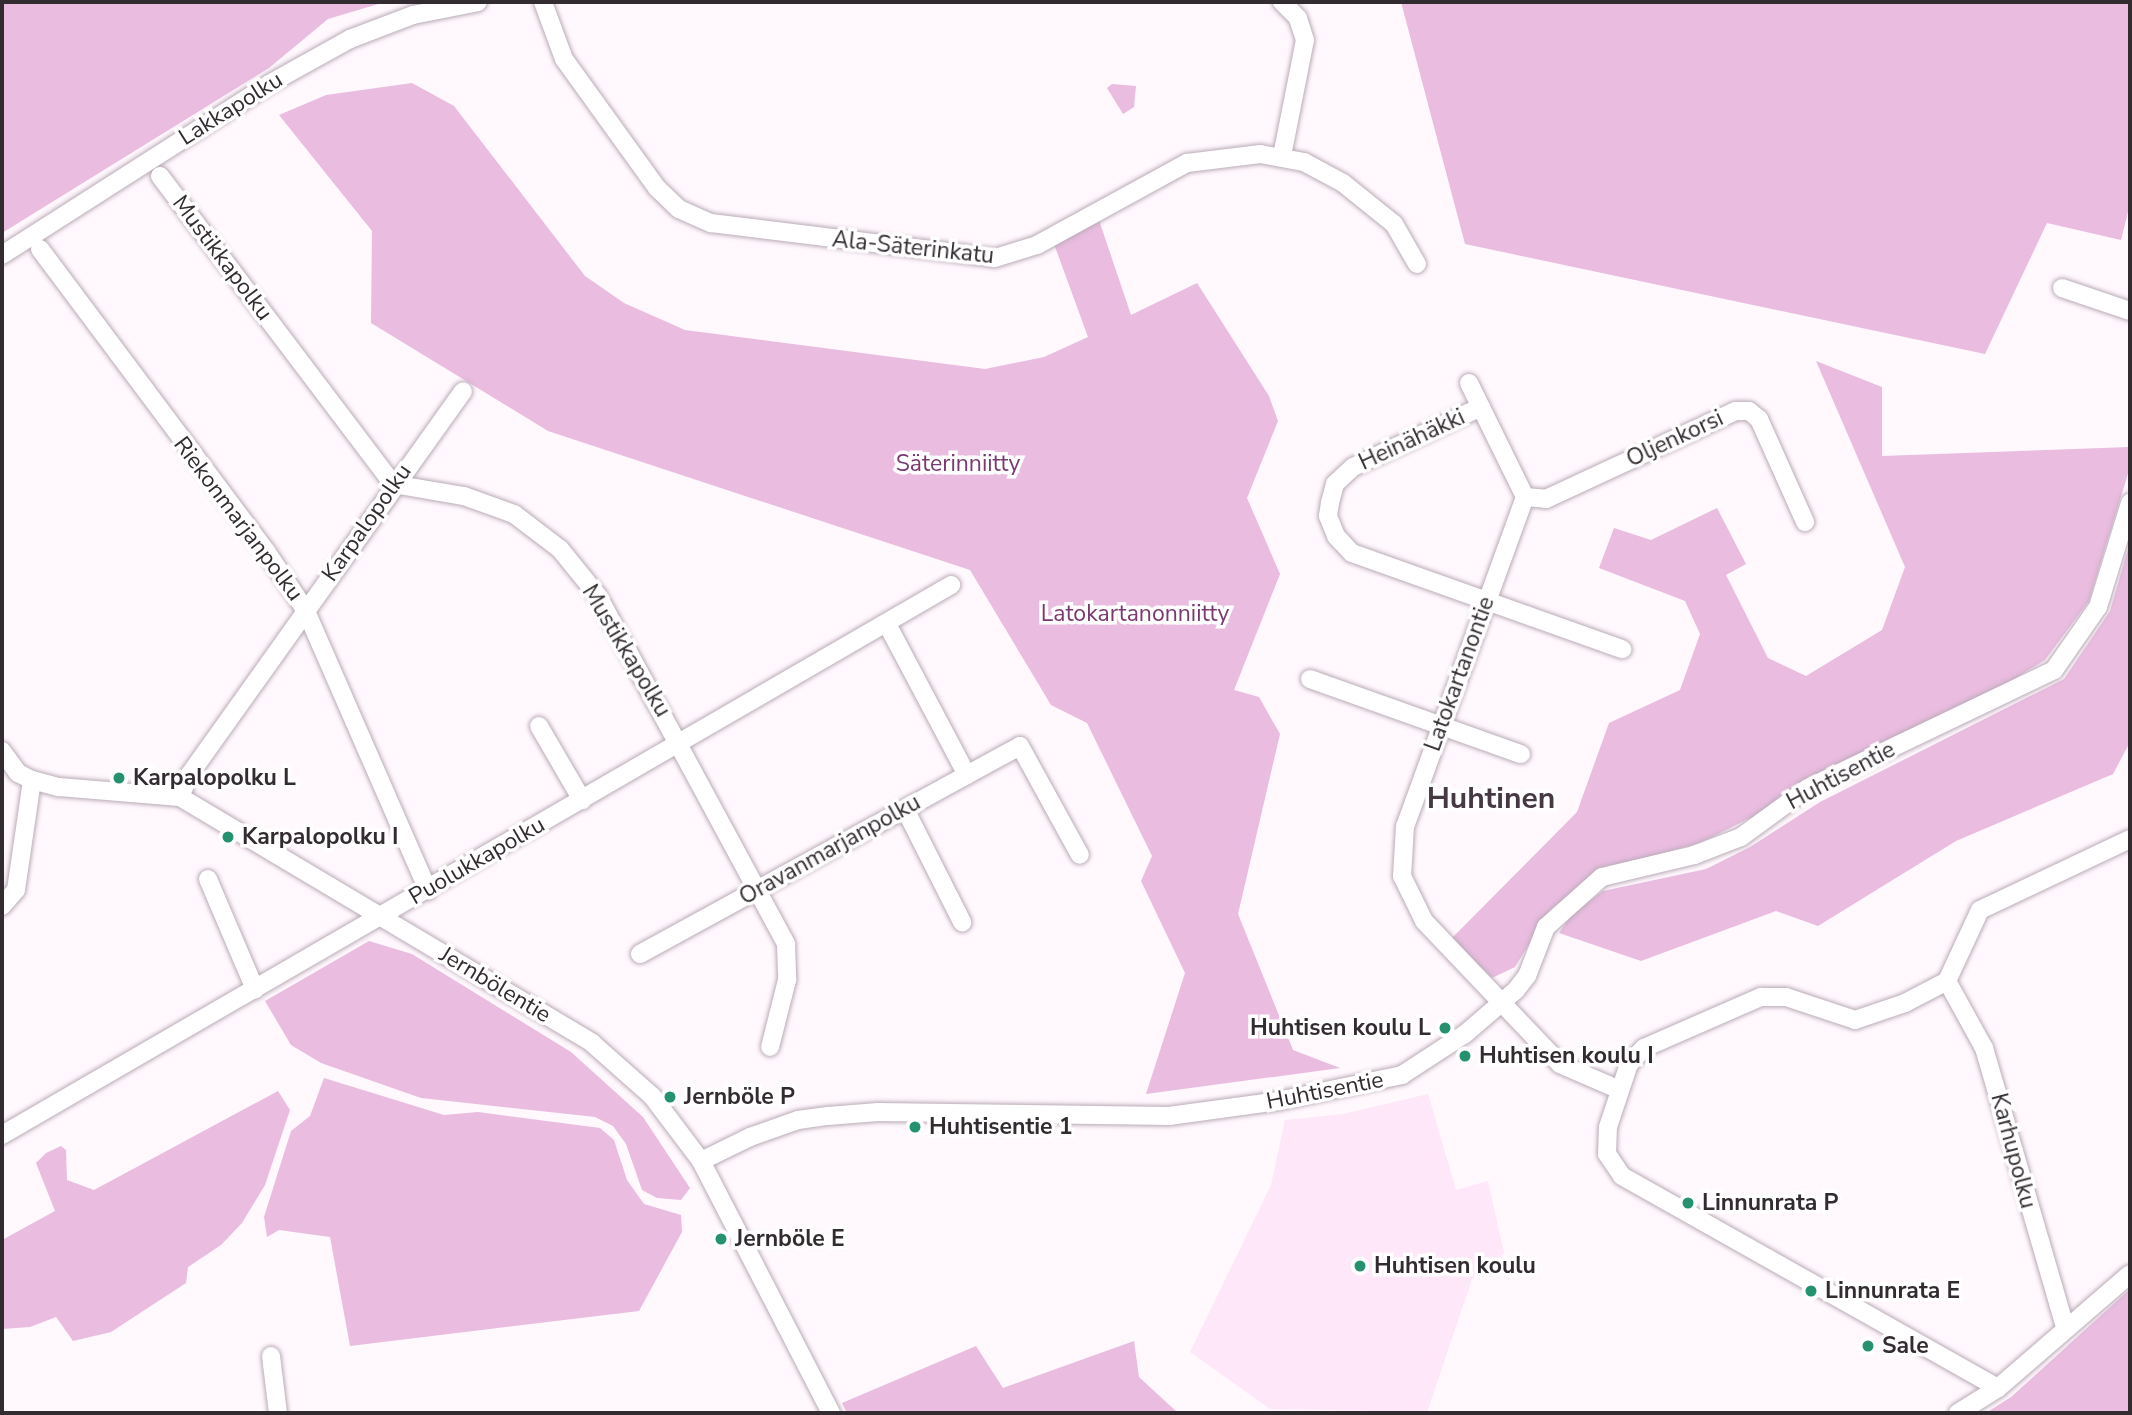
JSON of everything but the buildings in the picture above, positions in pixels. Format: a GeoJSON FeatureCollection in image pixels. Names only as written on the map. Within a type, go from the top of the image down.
{"type":"FeatureCollection","features":[{"type":"Feature","properties":{"kind":"street","name":"Lakkapolku"},"geometry":{"type":"LineString","coordinates":[[2,255],[269,85],[350,39],[413,15],[478,2]]}},
{"type":"Feature","properties":{"kind":"street","name":"Ala-Säterinkatu"},"geometry":{"type":"LineString","coordinates":[[543,2],[564,59],[657,188],[679,209],[711,223],[995,258],[1037,245],[1187,163],[1234,154],[1282,156],[1314,167],[1362,196],[1394,224],[1417,264]]}},
{"type":"Feature","properties":{"kind":"street"},"geometry":{"type":"LineString","coordinates":[[1282,2],[1298,18],[1305,40],[1282,156]]}},
{"type":"Feature","properties":{"kind":"street","name":"Mustikkapolku"},"geometry":{"type":"LineString","coordinates":[[160,176],[393,484],[464,495],[514,514],[559,549],[598,596],[680,743],[786,944],[789,959],[771,1046]]}},
{"type":"Feature","properties":{"kind":"street","name":"Riekonmarjanpolku"},"geometry":{"type":"LineString","coordinates":[[40,249],[266,551],[306,611],[428,890]]}},
{"type":"Feature","properties":{"kind":"street"},"geometry":{"type":"LineString","coordinates":[[2062,288],[2130,311]]}},
{"type":"Feature","properties":{"kind":"street"},"geometry":{"type":"LineString","coordinates":[[1469,383],[1525,497]]}},
{"type":"Feature","properties":{"kind":"street","name":"Karpalopolku"},"geometry":{"type":"LineString","coordinates":[[180,797],[190,774],[393,484],[463,391]]}},
{"type":"Feature","properties":{"kind":"street","name":"Heinähäkki"},"geometry":{"type":"LineString","coordinates":[[1481,407],[1353,467],[1335,484],[1328,516],[1336,536],[1352,553],[1486,603],[1622,649]]}},
{"type":"Feature","properties":{"kind":"street","name":"Oljenkorsi"},"geometry":{"type":"LineString","coordinates":[[1525,497],[1546,499],[1736,411],[1749,411],[1759,419],[1805,522]]}},
{"type":"Feature","properties":{"kind":"street","name":"Latokartanontie"},"geometry":{"type":"LineString","coordinates":[[1525,497],[1405,826],[1402,876],[1424,921],[1560,1064],[1620,1090]]}},
{"type":"Feature","properties":{"kind":"street","name":"Huhtisentie"},"geometry":{"type":"LineString","coordinates":[[701,1161],[774,1128],[828,1116],[878,1112],[1169,1116],[1376,1083],[1422,1066],[1502,1002],[1527,976],[1546,927],[1602,877],[1694,855],[1741,837],[1808,788],[2054,670],[2098,607],[2130,503]]}},
{"type":"Feature","properties":{"kind":"street","name":"Puolukkapolku"},"geometry":{"type":"LineString","coordinates":[[2,1135],[950,586]]}},
{"type":"Feature","properties":{"kind":"street"},"geometry":{"type":"LineString","coordinates":[[887,624],[967,775]]}},
{"type":"Feature","properties":{"kind":"street"},"geometry":{"type":"LineString","coordinates":[[1310,680],[1521,754]]}},
{"type":"Feature","properties":{"kind":"street"},"geometry":{"type":"LineString","coordinates":[[539,726],[582,800]]}},
{"type":"Feature","properties":{"kind":"street","name":"Oravanmarjanpolku"},"geometry":{"type":"LineString","coordinates":[[640,954],[1020,746],[1080,855]]}},
{"type":"Feature","properties":{"kind":"street","name":"Jernbölentie"},"geometry":{"type":"LineString","coordinates":[[2,751],[18,773],[32,780],[60,787],[180,797],[592,1044],[652,1096],[701,1161],[831,1413]]}},
{"type":"Feature","properties":{"kind":"street"},"geometry":{"type":"LineString","coordinates":[[2,906],[16,890],[32,780]]}},
{"type":"Feature","properties":{"kind":"street"},"geometry":{"type":"LineString","coordinates":[[905,809],[962,922]]}},
{"type":"Feature","properties":{"kind":"street"},"geometry":{"type":"LineString","coordinates":[[1998,1388],[1617,1172],[1607,1154],[1606,1136],[1620,1090],[1637,1051],[1761,998],[1786,997],[1855,1020],[1905,1003],[1947,981],[1979,910],[2130,839]]}},
{"type":"Feature","properties":{"kind":"street"},"geometry":{"type":"LineString","coordinates":[[208,879],[255,989]]}},
{"type":"Feature","properties":{"kind":"street","name":"Karhupolku"},"geometry":{"type":"LineString","coordinates":[[1947,981],[1984,1048],[2065,1326]]}},
{"type":"Feature","properties":{"kind":"street"},"geometry":{"type":"LineString","coordinates":[[1958,1413],[1998,1388],[2065,1326],[2130,1274]]}},
{"type":"Feature","properties":{"kind":"street"},"geometry":{"type":"LineString","coordinates":[[271,1356],[278,1413]]}},
{"type":"Feature","properties":{"kind":"shaded area","name":"Huhtisen koulu"},"geometry":{"type":"Polygon","coordinates":[[[1428,1094],[1456,1190],[1488,1181],[1504,1253],[1472,1279],[1427,1412],[1270,1409],[1190,1352],[1271,1185],[1285,1120],[1343,1114],[1428,1094]]]}},
{"type":"Feature","properties":{"kind":"green space"},"geometry":{"type":"Polygon","coordinates":[[[2,2],[385,2],[328,19],[269,68],[2,233],[2,2]]]}},
{"type":"Feature","properties":{"kind":"green space"},"geometry":{"type":"Polygon","coordinates":[[[1401,2],[2130,2],[2130,204],[2121,240],[2047,223],[1985,354],[1465,244],[1401,2]]]}},
{"type":"Feature","properties":{"kind":"green space","name":"Säterinniitty"},"geometry":{"type":"Polygon","coordinates":[[[412,83],[454,106],[585,276],[624,303],[685,330],[985,369],[1044,357],[1088,337],[1054,244],[1098,217],[1131,315],[1197,283],[1269,396],[1278,421],[1247,498],[1280,574],[1234,690],[1259,697],[1280,734],[1238,914],[1293,1050],[1340,1068],[1146,1094],[1185,973],[1141,881],[1152,856],[1087,723],[1051,705],[970,570],[548,431],[371,323],[372,231],[279,115],[326,95],[412,83]]]}},
{"type":"Feature","properties":{"kind":"green space"},"geometry":{"type":"Polygon","coordinates":[[[1112,84],[1136,86],[1134,107],[1123,114],[1107,88],[1112,84]]]}},
{"type":"Feature","properties":{"kind":"green space"},"geometry":{"type":"Polygon","coordinates":[[[1816,361],[1882,387],[1882,456],[2130,447],[2130,467],[2089,601],[2045,660],[2001,687],[1815,777],[1752,817],[1700,843],[1602,869],[1550,910],[1515,967],[1492,978],[1451,939],[1577,812],[1609,723],[1680,690],[1700,634],[1685,601],[1599,568],[1614,528],[1651,540],[1717,508],[1746,564],[1726,575],[1768,658],[1806,676],[1882,630],[1905,567],[1816,361]]]}},
{"type":"Feature","properties":{"kind":"green space"},"geometry":{"type":"Polygon","coordinates":[[[2130,542],[2130,742],[2113,774],[1956,841],[1818,926],[1776,911],[1641,961],[1559,933],[1570,916],[1603,891],[1706,869],[1750,847],[1820,802],[2064,679],[2110,611],[2130,542]]]}},
{"type":"Feature","properties":{"kind":"green space"},"geometry":{"type":"Polygon","coordinates":[[[369,941],[412,954],[571,1052],[643,1117],[690,1188],[681,1200],[657,1198],[642,1190],[626,1144],[613,1126],[595,1117],[421,1098],[321,1063],[291,1045],[265,1001],[369,941]]]}},
{"type":"Feature","properties":{"kind":"green space"},"geometry":{"type":"Polygon","coordinates":[[[324,1078],[444,1115],[478,1112],[600,1128],[614,1140],[627,1180],[644,1204],[681,1215],[682,1232],[639,1311],[350,1346],[330,1237],[279,1230],[267,1237],[264,1217],[291,1131],[310,1116],[324,1078]]]}},
{"type":"Feature","properties":{"kind":"green space"},"geometry":{"type":"Polygon","coordinates":[[[278,1091],[290,1110],[265,1185],[242,1223],[221,1245],[188,1267],[186,1283],[111,1332],[73,1341],[56,1317],[30,1327],[2,1329],[2,1240],[55,1211],[36,1163],[46,1153],[61,1146],[66,1150],[67,1180],[94,1190],[278,1091]]]}},
{"type":"Feature","properties":{"kind":"green space"},"geometry":{"type":"Polygon","coordinates":[[[2130,1289],[2130,1413],[1986,1413],[2011,1397],[2130,1289]]]}},
{"type":"Feature","properties":{"kind":"green space"},"geometry":{"type":"Polygon","coordinates":[[[1134,1341],[1139,1377],[1178,1413],[847,1413],[842,1403],[976,1346],[1003,1388],[1134,1341]]]}},
{"type":"Feature","properties":{"kind":"place","name":"Karpalopolku L"},"geometry":{"type":"Point","coordinates":[119,778]}},
{"type":"Feature","properties":{"kind":"place","name":"Karpalopolku I"},"geometry":{"type":"Point","coordinates":[228,837]}},
{"type":"Feature","properties":{"kind":"place","name":"Huhtisen koulu L"},"geometry":{"type":"Point","coordinates":[1445,1028]}},
{"type":"Feature","properties":{"kind":"place","name":"Huhtisen koulu I"},"geometry":{"type":"Point","coordinates":[1465,1056]}},
{"type":"Feature","properties":{"kind":"place","name":"Jernböle P"},"geometry":{"type":"Point","coordinates":[670,1097]}},
{"type":"Feature","properties":{"kind":"place","name":"Huhtisentie 1"},"geometry":{"type":"Point","coordinates":[915,1127]}},
{"type":"Feature","properties":{"kind":"place","name":"Linnunrata P"},"geometry":{"type":"Point","coordinates":[1688,1203]}},
{"type":"Feature","properties":{"kind":"place","name":"Jernböle E"},"geometry":{"type":"Point","coordinates":[721,1239]}},
{"type":"Feature","properties":{"kind":"place","name":"Huhtisen koulu"},"geometry":{"type":"Point","coordinates":[1360,1266]}},
{"type":"Feature","properties":{"kind":"place","name":"Linnunrata E"},"geometry":{"type":"Point","coordinates":[1811,1291]}},
{"type":"Feature","properties":{"kind":"place","name":"Sale"},"geometry":{"type":"Point","coordinates":[1868,1346]}},
{"type":"Feature","properties":{"kind":"district","name":"Huhtinen"},"geometry":{"type":"Point","coordinates":[1491,799]}},
{"type":"Feature","properties":{"kind":"park label","name":"Latokartanonniitty"},"geometry":{"type":"Point","coordinates":[1135,614]}}]}
